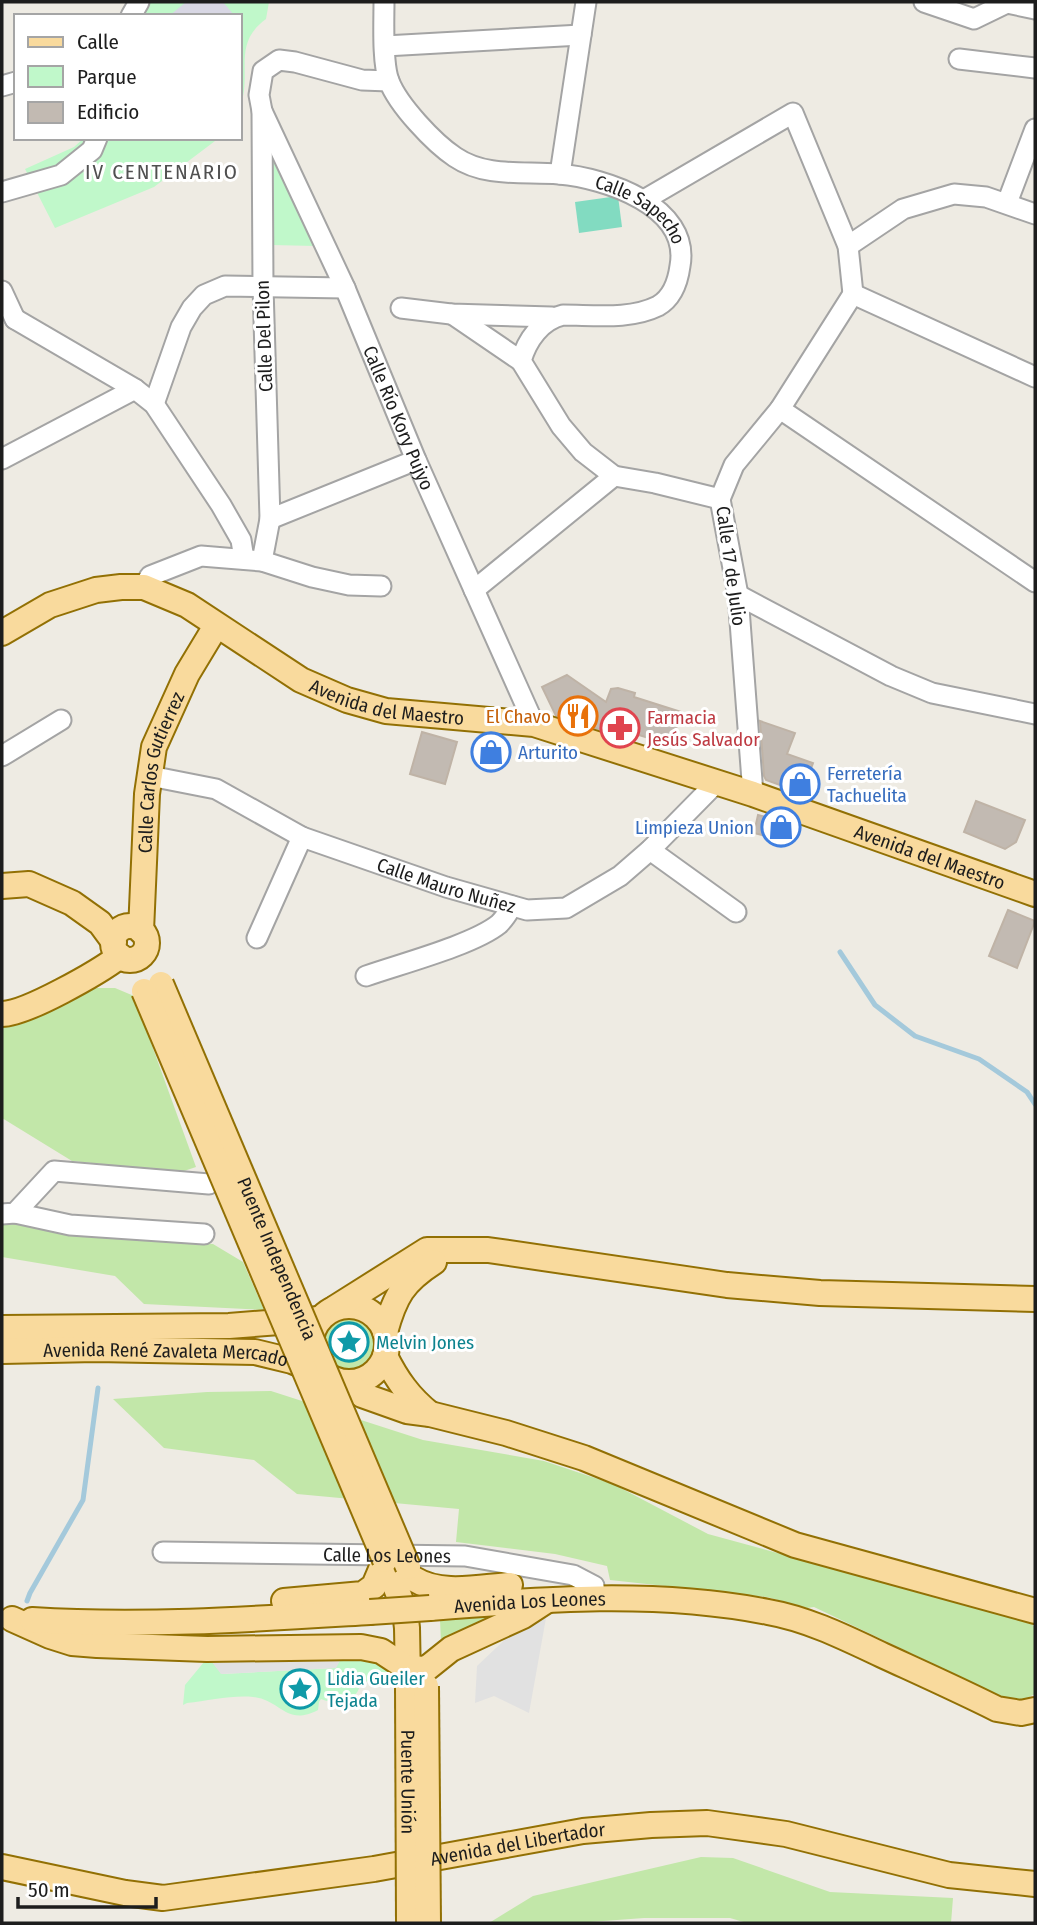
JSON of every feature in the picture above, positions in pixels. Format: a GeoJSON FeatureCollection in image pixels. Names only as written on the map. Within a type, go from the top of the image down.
{"type":"FeatureCollection","features":[{"type":"Feature","properties":{"kind":"main road","name":"Avenida del Maestro"},"geometry":{"type":"LineString","coordinates":[[2,633],[50,605],[96,590],[144,587],[187,605],[301,680],[347,700],[386,710],[534,724],[1033,887]]}},
{"type":"Feature","properties":{"kind":"main road","name":"Calle Carlos Gutierrez"},"geometry":{"type":"LineString","coordinates":[[129,947],[154,747],[187,674],[216,626]]}},
{"type":"Feature","properties":{"kind":"main road","name":"Puente Independencia"},"geometry":{"type":"LineString","coordinates":[[2,886],[29,884],[72,903],[129,947],[152,988],[402,1569]]}},
{"type":"Feature","properties":{"kind":"main road"},"geometry":{"type":"LineString","coordinates":[[2,1014],[22,1009],[100,970],[129,947]]}},
{"type":"Feature","properties":{"kind":"main road"},"geometry":{"type":"LineString","coordinates":[[1035,1299],[793,1291],[727,1285],[488,1250],[428,1250],[327,1313],[310,1338],[310,1349],[318,1368],[362,1395],[407,1411],[506,1433],[584,1458],[795,1545],[1035,1611]]}},
{"type":"Feature","properties":{"kind":"main road"},"geometry":{"type":"LineString","coordinates":[[336,1379],[359,1381],[370,1376],[379,1367],[391,1312],[401,1288],[418,1272],[453,1250]]}},
{"type":"Feature","properties":{"kind":"main road"},"geometry":{"type":"LineString","coordinates":[[327,1313],[348,1305],[362,1307],[373,1314],[398,1382],[412,1399],[430,1414]]}},
{"type":"Feature","properties":{"kind":"main road","name":"Avenida René Zavaleta Mercado"},"geometry":{"type":"LineString","coordinates":[[2,1328],[229,1326],[327,1313]]}},
{"type":"Feature","properties":{"kind":"main road","name":"Avenida René Zavaleta Mercado"},"geometry":{"type":"LineString","coordinates":[[2,1351],[96,1349],[255,1352],[292,1361],[336,1379]]}},
{"type":"Feature","properties":{"kind":"main road"},"geometry":{"type":"LineString","coordinates":[[97,1623],[115,1610],[199,1608],[363,1594],[402,1569],[424,1586],[443,1589],[510,1585],[550,1598]]}},
{"type":"Feature","properties":{"kind":"main road","name":"Puente Unión"},"geometry":{"type":"LineString","coordinates":[[402,1569],[405,1611],[417,1677],[428,1923]]}},
{"type":"Feature","properties":{"kind":"main road","name":"Puente Unión"},"geometry":{"type":"LineString","coordinates":[[402,1569],[419,1595],[409,1923]]}},
{"type":"Feature","properties":{"kind":"main road"},"geometry":{"type":"LineString","coordinates":[[7,1619],[72,1643],[207,1649],[361,1647],[381,1651],[417,1677],[451,1649],[523,1616],[550,1598]]}},
{"type":"Feature","properties":{"kind":"main road","name":"Avenida Los Leones"},"geometry":{"type":"LineString","coordinates":[[7,1619],[97,1623],[207,1623],[550,1598],[666,1599],[769,1612],[836,1633],[998,1709],[1021,1713],[1035,1710]]}},
{"type":"Feature","properties":{"kind":"main road","name":"Avenida del Libertador"},"geometry":{"type":"LineString","coordinates":[[2,1867],[125,1893],[163,1898],[374,1869],[583,1831],[707,1823],[786,1834],[949,1875],[1035,1884]]}},
{"type":"Feature","properties":{"kind":"street","name":"Calle Sapecho"},"geometry":{"type":"LineString","coordinates":[[384,2],[384,46],[389,81],[428,134],[456,158],[482,169],[514,174],[560,174],[615,187],[644,200],[664,216],[676,230],[683,253],[672,292],[662,304],[642,313],[552,317],[451,314],[401,308]]}},
{"type":"Feature","properties":{"kind":"street"},"geometry":{"type":"LineString","coordinates":[[560,174],[586,2]]}},
{"type":"Feature","properties":{"kind":"street"},"geometry":{"type":"LineString","coordinates":[[924,2],[974,19],[1007,3],[1035,9]]}},
{"type":"Feature","properties":{"kind":"street"},"geometry":{"type":"LineString","coordinates":[[384,46],[580,34]]}},
{"type":"Feature","properties":{"kind":"street"},"geometry":{"type":"LineString","coordinates":[[959,59],[1035,68]]}},
{"type":"Feature","properties":{"kind":"street","name":"Calle Del Pilon"},"geometry":{"type":"LineString","coordinates":[[253,560],[270,519],[259,95],[263,71],[279,60],[362,80],[389,81]]}},
{"type":"Feature","properties":{"kind":"street","name":"Calle Río Kory Pujyo"},"geometry":{"type":"LineString","coordinates":[[261,111],[345,288],[416,460],[534,724]]}},
{"type":"Feature","properties":{"kind":"street"},"geometry":{"type":"LineString","coordinates":[[644,200],[793,113],[848,246],[853,294],[1035,377]]}},
{"type":"Feature","properties":{"kind":"street"},"geometry":{"type":"LineString","coordinates":[[1007,203],[1035,129]]}},
{"type":"Feature","properties":{"kind":"street"},"geometry":{"type":"LineString","coordinates":[[2,192],[61,175],[92,150],[96,140]]}},
{"type":"Feature","properties":{"kind":"street"},"geometry":{"type":"LineString","coordinates":[[848,246],[903,209],[954,194],[986,197],[1035,214]]}},
{"type":"Feature","properties":{"kind":"street"},"geometry":{"type":"LineString","coordinates":[[154,404],[181,327],[192,308],[204,295],[225,286],[345,288]]}},
{"type":"Feature","properties":{"kind":"street"},"geometry":{"type":"LineString","coordinates":[[2,290],[8,321],[135,389],[154,404],[221,505],[253,560]]}},
{"type":"Feature","properties":{"kind":"street","name":"Calle 17 de Julio"},"geometry":{"type":"LineString","coordinates":[[753,794],[738,596],[720,499],[734,465],[780,409],[853,294]]}},
{"type":"Feature","properties":{"kind":"street"},"geometry":{"type":"LineString","coordinates":[[451,314],[521,361],[561,426],[583,452],[614,476],[720,499]]}},
{"type":"Feature","properties":{"kind":"street"},"geometry":{"type":"LineString","coordinates":[[521,361],[534,334],[552,317]]}},
{"type":"Feature","properties":{"kind":"street"},"geometry":{"type":"LineString","coordinates":[[2,459],[135,389]]}},
{"type":"Feature","properties":{"kind":"street"},"geometry":{"type":"LineString","coordinates":[[780,409],[1035,582]]}},
{"type":"Feature","properties":{"kind":"street"},"geometry":{"type":"LineString","coordinates":[[270,519],[416,460]]}},
{"type":"Feature","properties":{"kind":"street"},"geometry":{"type":"LineString","coordinates":[[474,590],[614,476]]}},
{"type":"Feature","properties":{"kind":"street"},"geometry":{"type":"LineString","coordinates":[[144,587],[150,576],[201,556],[253,560],[349,586],[382,586]]}},
{"type":"Feature","properties":{"kind":"street"},"geometry":{"type":"LineString","coordinates":[[738,596],[891,676],[933,693],[1035,714]]}},
{"type":"Feature","properties":{"kind":"street"},"geometry":{"type":"LineString","coordinates":[[2,756],[61,720]]}},
{"type":"Feature","properties":{"kind":"street","name":"Calle Mauro Nuñez"},"geometry":{"type":"LineString","coordinates":[[150,776],[216,789],[302,837],[446,887],[527,911],[566,908],[620,876],[650,850],[716,783]]}},
{"type":"Feature","properties":{"kind":"street"},"geometry":{"type":"LineString","coordinates":[[257,938],[302,837]]}},
{"type":"Feature","properties":{"kind":"street"},"geometry":{"type":"LineString","coordinates":[[650,850],[736,912]]}},
{"type":"Feature","properties":{"kind":"street"},"geometry":{"type":"LineString","coordinates":[[366,976],[489,930],[500,923],[512,906]]}},
{"type":"Feature","properties":{"kind":"street"},"geometry":{"type":"LineString","coordinates":[[8,1214],[54,1171],[209,1184]]}},
{"type":"Feature","properties":{"kind":"street"},"geometry":{"type":"LineString","coordinates":[[8,1214],[70,1225],[204,1234]]}},
{"type":"Feature","properties":{"kind":"street","name":"Calle Los Leones"},"geometry":{"type":"LineString","coordinates":[[163,1552],[465,1556],[573,1575],[594,1586],[595,1597]]}},
{"type":"Feature","properties":{"kind":"green space"},"geometry":{"type":"Polygon","coordinates":[[[131,2],[269,2],[266,19],[255,29],[246,49],[242,98],[242,14],[127,14],[131,2]]]}},
{"type":"Feature","properties":{"kind":"green space"},"geometry":{"type":"Polygon","coordinates":[[[82,140],[216,140],[154,187],[55,228],[25,169],[74,147],[82,140]]]}},
{"type":"Feature","properties":{"kind":"green space"},"geometry":{"type":"Polygon","coordinates":[[[268,142],[316,246],[271,245],[268,142]]]}},
{"type":"Feature","properties":{"kind":"green space"},"geometry":{"type":"Polygon","coordinates":[[[618,196],[622,227],[579,233],[575,202],[618,196]]]}},
{"type":"Feature","properties":{"kind":"green space"},"geometry":{"type":"Polygon","coordinates":[[[96,988],[115,988],[134,996],[196,1167],[181,1172],[72,1161],[2,1118],[2,1026],[24,1022],[96,988]]]}},
{"type":"Feature","properties":{"kind":"green space"},"geometry":{"type":"Polygon","coordinates":[[[14,1222],[74,1233],[213,1244],[243,1262],[264,1310],[144,1304],[115,1276],[2,1257],[2,1223],[14,1222]]]}},
{"type":"Feature","properties":{"kind":"green space"},"geometry":{"type":"Polygon","coordinates":[[[349,1317],[368,1325],[376,1344],[368,1363],[349,1371],[330,1363],[322,1344],[330,1325],[349,1317]]]}},
{"type":"Feature","properties":{"kind":"green space"},"geometry":{"type":"Polygon","coordinates":[[[271,1391],[423,1440],[544,1461],[613,1484],[708,1534],[1029,1622],[1035,1627],[1035,1694],[1023,1700],[1003,1697],[814,1607],[807,1608],[767,1597],[610,1580],[607,1566],[555,1554],[456,1542],[459,1509],[297,1494],[254,1460],[164,1448],[113,1399],[207,1392],[271,1391]]]}},
{"type":"Feature","properties":{"kind":"green space"},"geometry":{"type":"Polygon","coordinates":[[[515,1612],[441,1641],[440,1620],[515,1612]]]}},
{"type":"Feature","properties":{"kind":"green space"},"geometry":{"type":"Polygon","coordinates":[[[370,1654],[399,1677],[361,1682],[356,1694],[346,1701],[321,1699],[318,1710],[307,1714],[291,1714],[263,1699],[253,1697],[228,1697],[183,1705],[185,1685],[204,1662],[212,1662],[222,1674],[335,1668],[343,1655],[370,1654]]]}},
{"type":"Feature","properties":{"kind":"green space"},"geometry":{"type":"Polygon","coordinates":[[[701,1857],[733,1858],[830,1892],[953,1898],[951,1923],[747,1923],[730,1918],[644,1918],[577,1923],[489,1923],[533,1896],[701,1857]]]}},
{"type":"Feature","properties":{"kind":"shaded area"},"geometry":{"type":"Polygon","coordinates":[[[186,2],[223,2],[233,14],[171,14],[186,2]]]}},
{"type":"Feature","properties":{"kind":"shaded area"},"geometry":{"type":"Polygon","coordinates":[[[546,1618],[529,1713],[494,1696],[475,1703],[477,1666],[513,1632],[546,1618]]]}},
{"type":"Feature","properties":{"kind":"shaded area"},"geometry":{"type":"Polygon","coordinates":[[[343,1655],[336,1668],[221,1674],[212,1662],[343,1655]]]}},
{"type":"Feature","properties":{"kind":"building"},"geometry":{"type":"Polygon","coordinates":[[[567,675],[606,702],[611,689],[618,688],[635,693],[634,697],[681,712],[671,745],[623,730],[621,736],[556,716],[542,687],[567,675]]]}},
{"type":"Feature","properties":{"kind":"building"},"geometry":{"type":"Polygon","coordinates":[[[760,721],[795,733],[787,754],[813,763],[802,793],[766,780],[760,721]]]}},
{"type":"Feature","properties":{"kind":"building"},"geometry":{"type":"Polygon","coordinates":[[[422,732],[457,742],[445,784],[410,774],[422,732]]]}},
{"type":"Feature","properties":{"kind":"building"},"geometry":{"type":"Polygon","coordinates":[[[976,801],[1025,820],[1016,842],[1005,849],[964,832],[976,801]]]}},
{"type":"Feature","properties":{"kind":"building"},"geometry":{"type":"Polygon","coordinates":[[[758,815],[795,825],[790,842],[754,833],[758,815]]]}},
{"type":"Feature","properties":{"kind":"building"},"geometry":{"type":"Polygon","coordinates":[[[1008,910],[1035,921],[1017,968],[989,956],[1008,910]]]}},
{"type":"Feature","properties":{"kind":"waterway"},"geometry":{"type":"LineString","coordinates":[[840,952],[875,1005],[915,1036],[979,1059],[1027,1092],[1035,1104]]}},
{"type":"Feature","properties":{"kind":"waterway"},"geometry":{"type":"LineString","coordinates":[[27,1601],[83,1500],[98,1388]]}},
{"type":"Feature","properties":{"kind":"place","name":"El Chavo"},"geometry":{"type":"Point","coordinates":[578,716]}},
{"type":"Feature","properties":{"kind":"place","name":"Farmacia Jesús Salvador"},"geometry":{"type":"Point","coordinates":[620,728]}},
{"type":"Feature","properties":{"kind":"place","name":"Arturito"},"geometry":{"type":"Point","coordinates":[491,752]}},
{"type":"Feature","properties":{"kind":"place","name":"Ferretería Tachuelita"},"geometry":{"type":"Point","coordinates":[800,784]}},
{"type":"Feature","properties":{"kind":"place","name":"Limpieza Union"},"geometry":{"type":"Point","coordinates":[781,827]}},
{"type":"Feature","properties":{"kind":"place","name":"Melvin Jones"},"geometry":{"type":"Point","coordinates":[349,1342]}},
{"type":"Feature","properties":{"kind":"place","name":"Lidia Gueiler Tejada"},"geometry":{"type":"Point","coordinates":[300,1689]}},
{"type":"Feature","properties":{"kind":"district","name":"IV CENTENARIO"},"geometry":{"type":"Point","coordinates":[162,172]}}]}
